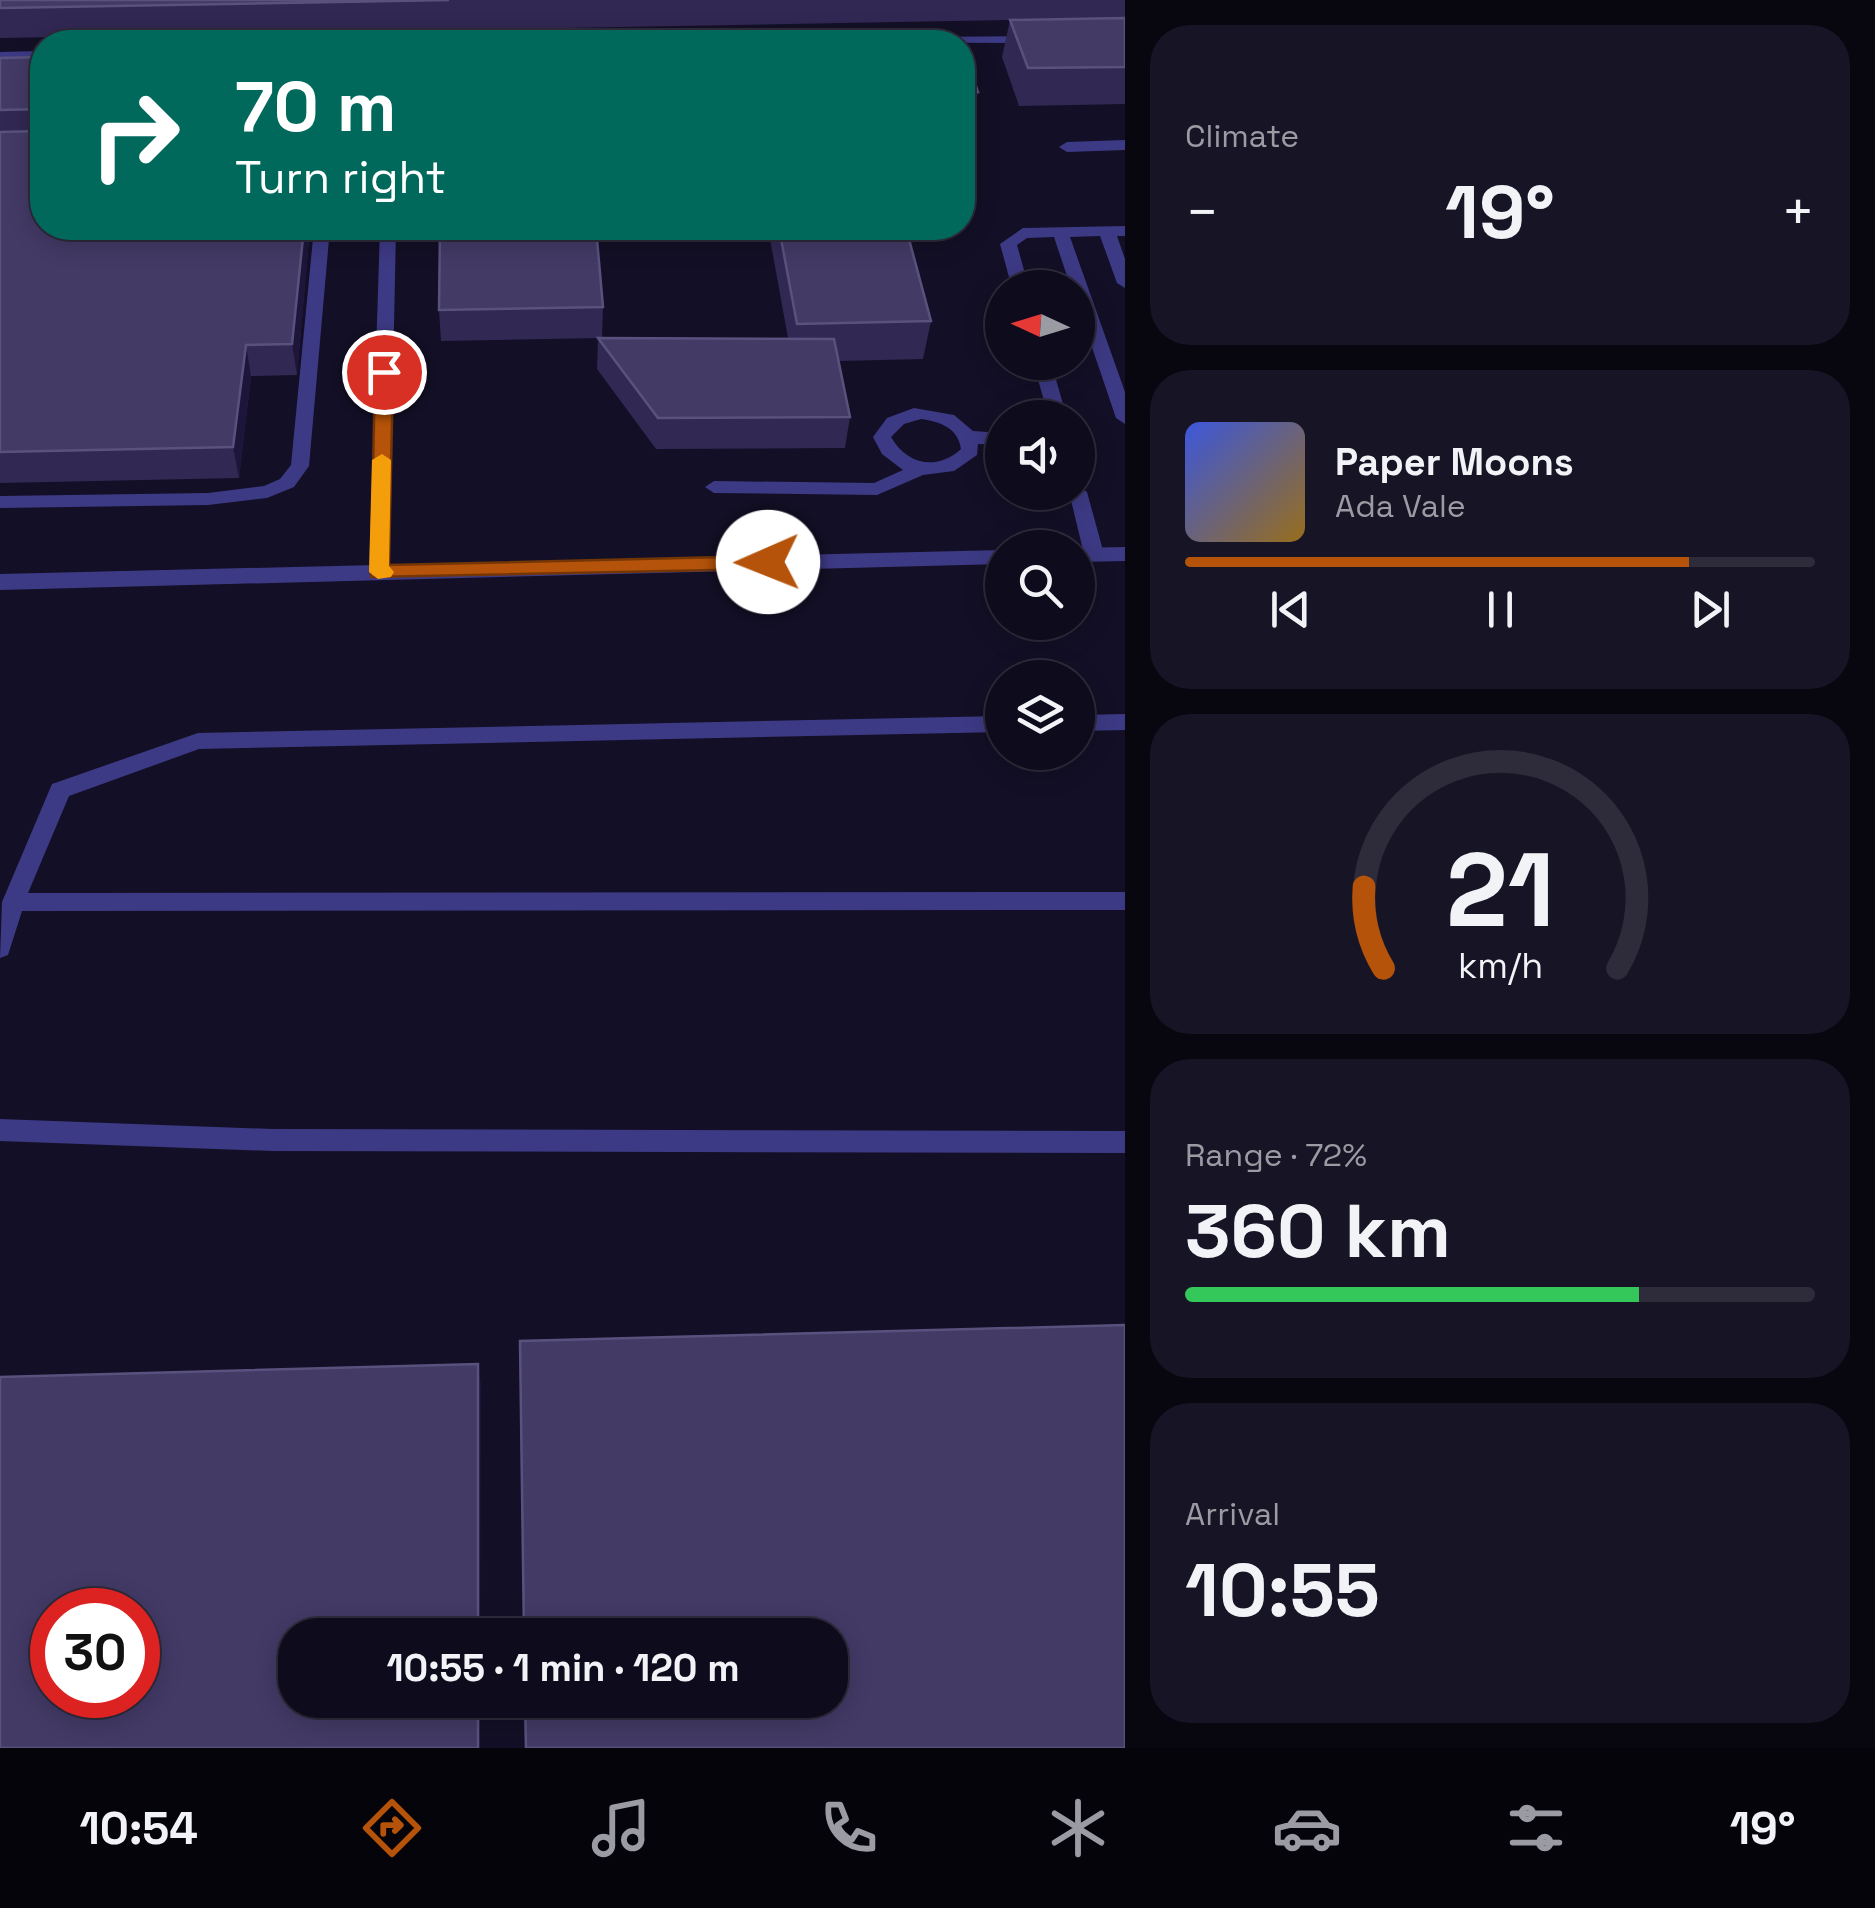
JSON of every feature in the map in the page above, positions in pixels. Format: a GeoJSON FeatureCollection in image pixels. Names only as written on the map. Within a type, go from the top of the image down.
{"type":"FeatureCollection","features":[{"type":"Feature","properties":{"kind":"street"},"geometry":{"type":"LineString","coordinates":[[1095,555],[1125,554]]}},
{"type":"Feature","properties":{"kind":"street"},"geometry":{"type":"LineString","coordinates":[[0,582],[985,557]]}},
{"type":"Feature","properties":{"kind":"lane"},"geometry":{"type":"LineString","coordinates":[[975,40],[1046,39]]}},
{"type":"Feature","properties":{"kind":"lane"},"geometry":{"type":"LineString","coordinates":[[0,56],[30,55]]}},
{"type":"Feature","properties":{"kind":"lane"},"geometry":{"type":"LineString","coordinates":[[1067,147],[1125,145]]}},
{"type":"Feature","properties":{"kind":"lane"},"geometry":{"type":"LineString","coordinates":[[1016,270],[1008,244],[1022,233],[1116,232],[1125,282]]}},
{"type":"Feature","properties":{"kind":"lane"},"geometry":{"type":"LineString","coordinates":[[1060,234],[1125,418]]}},
{"type":"Feature","properties":{"kind":"lane"},"geometry":{"type":"LineString","coordinates":[[0,502],[208,499],[267,492],[286,483],[300,466],[321,240]]}},
{"type":"Feature","properties":{"kind":"lane"},"geometry":{"type":"LineString","coordinates":[[378,572],[388,240]]}},
{"type":"Feature","properties":{"kind":"lane"},"geometry":{"type":"LineString","coordinates":[[922,413],[942,416],[959,425],[970,438],[970,451],[960,463],[942,470],[920,470],[888,451],[882,438],[888,425],[902,416],[922,413]]}},
{"type":"Feature","properties":{"kind":"lane"},"geometry":{"type":"LineString","coordinates":[[970,438],[985,438]]}},
{"type":"Feature","properties":{"kind":"lane"},"geometry":{"type":"LineString","coordinates":[[714,487],[877,489],[920,470]]}},
{"type":"Feature","properties":{"kind":"lane"},"geometry":{"type":"LineString","coordinates":[[1095,722],[1125,722]]}},
{"type":"Feature","properties":{"kind":"lane"},"geometry":{"type":"LineString","coordinates":[[0,948],[14,902],[60,790],[198,740],[985,724]]}},
{"type":"Feature","properties":{"kind":"lane"},"geometry":{"type":"LineString","coordinates":[[14,902],[1125,901]]}},
{"type":"Feature","properties":{"kind":"lane"},"geometry":{"type":"LineString","coordinates":[[0,1130],[273,1140],[1125,1142]]}},
{"type":"Feature","properties":{"kind":"building"},"geometry":{"type":"Polygon","coordinates":[[[0,0],[449,0],[0,8],[0,0]]]}},
{"type":"Feature","properties":{"kind":"building"},"geometry":{"type":"Polygon","coordinates":[[[1125,18],[1125,67],[1028,68],[1010,20],[1125,18]]]}},
{"type":"Feature","properties":{"kind":"building"},"geometry":{"type":"Polygon","coordinates":[[[30,57],[30,109],[0,110],[0,58],[30,57]]]}},
{"type":"Feature","properties":{"kind":"building"},"geometry":{"type":"Polygon","coordinates":[[[30,131],[30,240],[303,240],[292,344],[246,345],[233,447],[0,452],[0,132],[30,131]]]}},
{"type":"Feature","properties":{"kind":"building"},"geometry":{"type":"Polygon","coordinates":[[[440,240],[597,240],[603,307],[439,310],[440,240]]]}},
{"type":"Feature","properties":{"kind":"building"},"geometry":{"type":"Polygon","coordinates":[[[781,240],[909,240],[931,321],[797,324],[781,240]]]}},
{"type":"Feature","properties":{"kind":"building"},"geometry":{"type":"Polygon","coordinates":[[[598,338],[834,339],[850,417],[658,418],[598,338]]]}},
{"type":"Feature","properties":{"kind":"building"},"geometry":{"type":"Polygon","coordinates":[[[1125,1325],[1125,1748],[526,1748],[525,1718],[848,1718],[848,1618],[524,1618],[520,1341],[1125,1325]]]}},
{"type":"Feature","properties":{"kind":"building"},"geometry":{"type":"Polygon","coordinates":[[[478,1364],[478,1618],[278,1618],[278,1718],[478,1718],[478,1748],[0,1748],[0,1377],[478,1364]]]}},
{"type":"Feature","properties":{"kind":"slow traffic"},"geometry":{"type":"LineString","coordinates":[[382,460],[378,572],[384,572]]}},
{"type":"Feature","properties":{"kind":"route"},"geometry":{"type":"LineString","coordinates":[[384,372],[378,572],[768,562]]}}]}
